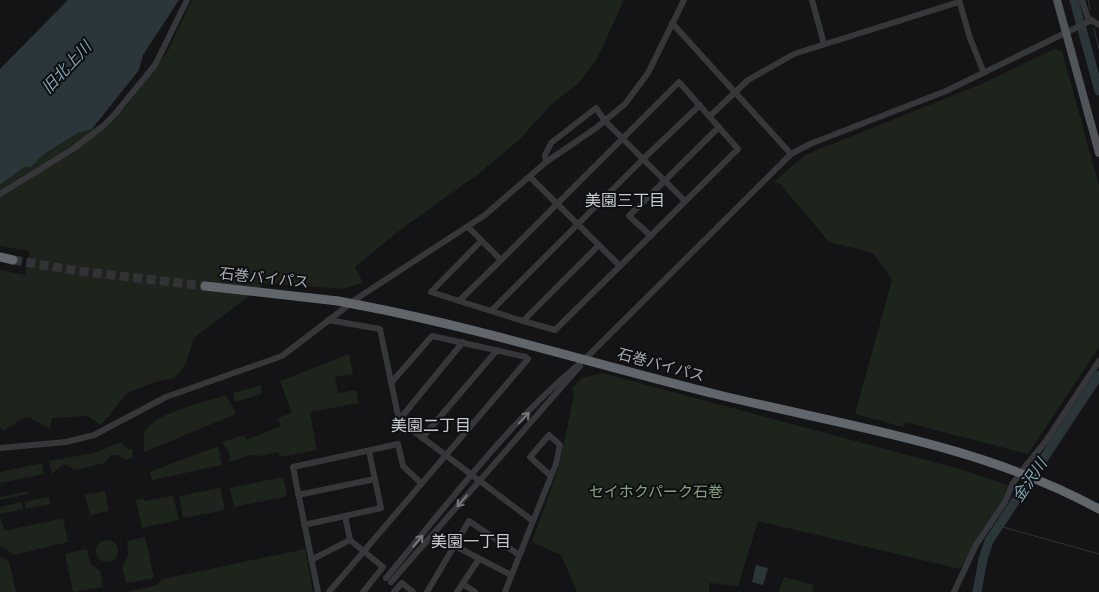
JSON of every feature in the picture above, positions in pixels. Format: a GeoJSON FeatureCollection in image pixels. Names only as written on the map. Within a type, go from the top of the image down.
{"type":"FeatureCollection","features":[{"type":"Feature","properties":{"kind":"highway"},"geometry":{"type":"LineString","coordinates":[[0,257],[13,260]]}},
{"type":"Feature","properties":{"kind":"highway","name":"石巻バイパス"},"geometry":{"type":"LineString","coordinates":[[205,286],[338,301],[447,323],[715,394],[843,421],[974,456],[1023,472],[1099,509]]}},
{"type":"Feature","properties":{"kind":"main road"},"geometry":{"type":"LineString","coordinates":[[1057,0],[1099,153]]}},
{"type":"Feature","properties":{"kind":"street"},"geometry":{"type":"LineString","coordinates":[[0,194],[73,149],[102,127],[155,65],[187,0]]}},
{"type":"Feature","properties":{"kind":"street"},"geometry":{"type":"LineString","coordinates":[[679,0],[679,10]]}},
{"type":"Feature","properties":{"kind":"street"},"geometry":{"type":"LineString","coordinates":[[0,448],[66,442],[94,435],[166,397],[282,356],[359,297],[468,227],[500,203],[546,162],[606,121],[625,104],[640,85],[684,0]]}},
{"type":"Feature","properties":{"kind":"street"},"geometry":{"type":"LineString","coordinates":[[812,0],[824,44]]}},
{"type":"Feature","properties":{"kind":"street"},"geometry":{"type":"LineString","coordinates":[[1082,0],[1089,22]]}},
{"type":"Feature","properties":{"kind":"street"},"geometry":{"type":"LineString","coordinates":[[710,116],[748,80],[779,62],[824,44],[959,1],[970,38],[984,73]]}},
{"type":"Feature","properties":{"kind":"street"},"geometry":{"type":"LineString","coordinates":[[389,580],[472,476],[565,376],[585,359],[791,154],[810,144],[946,91],[1089,22],[1099,25]]}},
{"type":"Feature","properties":{"kind":"street"},"geometry":{"type":"LineString","coordinates":[[672,24],[791,154]]}},
{"type":"Feature","properties":{"kind":"street"},"geometry":{"type":"LineString","coordinates":[[460,301],[678,82],[738,149],[556,330],[523,321],[431,292],[481,241]]}},
{"type":"Feature","properties":{"kind":"street"},"geometry":{"type":"LineString","coordinates":[[491,311],[643,159],[700,105]]}},
{"type":"Feature","properties":{"kind":"street"},"geometry":{"type":"LineString","coordinates":[[546,162],[545,154],[551,143],[596,108],[622,138],[685,201]]}},
{"type":"Feature","properties":{"kind":"street"},"geometry":{"type":"LineString","coordinates":[[651,236],[629,216],[719,127]]}},
{"type":"Feature","properties":{"kind":"street"},"geometry":{"type":"LineString","coordinates":[[530,177],[620,266]]}},
{"type":"Feature","properties":{"kind":"street"},"geometry":{"type":"LineString","coordinates":[[468,227],[501,260]]}},
{"type":"Feature","properties":{"kind":"street"},"geometry":{"type":"LineString","coordinates":[[523,321],[599,245]]}},
{"type":"Feature","properties":{"kind":"street"},"geometry":{"type":"LineString","coordinates":[[328,320],[380,329],[399,420],[534,521]]}},
{"type":"Feature","properties":{"kind":"street"},"geometry":{"type":"LineString","coordinates":[[329,592],[528,359],[497,350],[432,336],[390,383]]}},
{"type":"Feature","properties":{"kind":"street"},"geometry":{"type":"LineString","coordinates":[[399,420],[463,342]]}},
{"type":"Feature","properties":{"kind":"street"},"geometry":{"type":"LineString","coordinates":[[422,438],[497,350]]}},
{"type":"Feature","properties":{"kind":"street"},"geometry":{"type":"LineString","coordinates":[[389,580],[573,377],[585,359]]}},
{"type":"Feature","properties":{"kind":"street"},"geometry":{"type":"LineString","coordinates":[[954,592],[976,545],[999,511],[1013,483],[1046,441],[1099,361]]}},
{"type":"Feature","properties":{"kind":"street"},"geometry":{"type":"LineString","coordinates":[[505,592],[518,554],[534,521],[551,476],[560,445],[549,436],[530,457],[551,476]]}},
{"type":"Feature","properties":{"kind":"street"},"geometry":{"type":"LineString","coordinates":[[318,592],[293,467],[398,444],[403,466],[421,483]]}},
{"type":"Feature","properties":{"kind":"street"},"geometry":{"type":"LineString","coordinates":[[304,525],[382,508],[369,451]]}},
{"type":"Feature","properties":{"kind":"street"},"geometry":{"type":"LineString","coordinates":[[298,495],[375,479]]}},
{"type":"Feature","properties":{"kind":"street"},"geometry":{"type":"LineString","coordinates":[[345,516],[350,540],[383,567],[363,592]]}},
{"type":"Feature","properties":{"kind":"street"},"geometry":{"type":"LineString","coordinates":[[427,592],[453,545],[469,521],[518,554]]}},
{"type":"Feature","properties":{"kind":"street"},"geometry":{"type":"LineString","coordinates":[[311,560],[350,540]]}},
{"type":"Feature","properties":{"kind":"street"},"geometry":{"type":"LineString","coordinates":[[453,545],[511,575]]}},
{"type":"Feature","properties":{"kind":"street"},"geometry":{"type":"LineString","coordinates":[[457,592],[479,559]]}},
{"type":"Feature","properties":{"kind":"street"},"geometry":{"type":"LineString","coordinates":[[380,573],[389,580],[396,590],[402,583],[412,592]]}},
{"type":"Feature","properties":{"kind":"street"},"geometry":{"type":"LineString","coordinates":[[462,584],[475,592]]}},
{"type":"Feature","properties":{"kind":"green space"},"geometry":{"type":"Polygon","coordinates":[[[192,0],[624,0],[597,59],[577,85],[553,103],[518,141],[477,175],[396,233],[355,267],[363,283],[341,289],[266,283],[194,338],[186,363],[175,378],[155,382],[127,393],[101,425],[87,416],[52,418],[50,429],[29,417],[21,419],[4,431],[0,427],[0,270],[25,275],[30,251],[0,246],[0,185],[24,167],[31,167],[44,154],[76,134],[92,129],[123,111],[168,51],[192,0]]]}},
{"type":"Feature","properties":{"kind":"green space"},"geometry":{"type":"Polygon","coordinates":[[[1054,49],[1062,51],[1099,186],[1099,347],[1028,454],[905,422],[903,427],[855,414],[892,280],[873,253],[829,242],[779,183],[774,182],[805,155],[984,83],[1054,49]]]}},
{"type":"Feature","properties":{"kind":"green space"},"geometry":{"type":"Polygon","coordinates":[[[349,354],[353,374],[335,377],[338,393],[356,390],[358,403],[310,412],[317,450],[280,457],[278,452],[260,456],[250,455],[229,462],[230,454],[222,442],[244,435],[247,440],[281,426],[278,418],[292,413],[280,381],[349,354]]]}},
{"type":"Feature","properties":{"kind":"green space","name":"セイホクパーク石巻"},"geometry":{"type":"Polygon","coordinates":[[[602,373],[960,469],[1008,485],[1003,500],[960,569],[758,521],[738,586],[709,583],[709,592],[577,592],[561,555],[532,542],[559,467],[574,395],[572,389],[581,378],[602,373]]]}},
{"type":"Feature","properties":{"kind":"green space"},"geometry":{"type":"Polygon","coordinates":[[[261,385],[262,394],[235,402],[233,393],[261,385]]]}},
{"type":"Feature","properties":{"kind":"green space"},"geometry":{"type":"Polygon","coordinates":[[[226,395],[236,414],[144,452],[145,432],[149,425],[157,419],[181,409],[226,395]]]}},
{"type":"Feature","properties":{"kind":"green space"},"geometry":{"type":"Polygon","coordinates":[[[120,442],[128,449],[133,449],[132,458],[125,460],[118,455],[111,455],[105,463],[76,470],[64,464],[52,474],[49,461],[94,453],[120,442]]]}},
{"type":"Feature","properties":{"kind":"green space"},"geometry":{"type":"Polygon","coordinates":[[[218,446],[222,465],[152,480],[150,472],[218,446]]]}},
{"type":"Feature","properties":{"kind":"green space"},"geometry":{"type":"Polygon","coordinates":[[[42,463],[44,474],[0,483],[0,472],[42,463]]]}},
{"type":"Feature","properties":{"kind":"green space"},"geometry":{"type":"Polygon","coordinates":[[[283,477],[287,494],[284,497],[234,507],[230,488],[283,477]]]}},
{"type":"Feature","properties":{"kind":"green space"},"geometry":{"type":"Polygon","coordinates":[[[220,488],[225,510],[183,518],[179,496],[220,488]]]}},
{"type":"Feature","properties":{"kind":"green space"},"geometry":{"type":"Polygon","coordinates":[[[28,491],[28,494],[0,500],[0,497],[28,491]]]}},
{"type":"Feature","properties":{"kind":"green space"},"geometry":{"type":"Polygon","coordinates":[[[105,491],[109,511],[90,515],[85,495],[105,491]]]}},
{"type":"Feature","properties":{"kind":"green space"},"geometry":{"type":"Polygon","coordinates":[[[173,496],[179,520],[142,528],[136,500],[143,498],[144,501],[173,496]]]}},
{"type":"Feature","properties":{"kind":"green space"},"geometry":{"type":"Polygon","coordinates":[[[49,497],[50,504],[26,509],[24,502],[49,497]]]}},
{"type":"Feature","properties":{"kind":"green space"},"geometry":{"type":"Polygon","coordinates":[[[21,502],[23,509],[0,514],[0,507],[21,502]]]}},
{"type":"Feature","properties":{"kind":"green space"},"geometry":{"type":"Polygon","coordinates":[[[0,517],[5,531],[63,518],[68,542],[15,555],[0,546],[0,517]]]}},
{"type":"Feature","properties":{"kind":"green space"},"geometry":{"type":"Polygon","coordinates":[[[145,537],[154,578],[126,583],[122,567],[128,555],[127,541],[145,537]]]}},
{"type":"Feature","properties":{"kind":"green space"},"geometry":{"type":"Polygon","coordinates":[[[107,540],[115,543],[118,551],[115,559],[107,562],[99,559],[96,551],[99,543],[107,540]]]}},
{"type":"Feature","properties":{"kind":"green space"},"geometry":{"type":"Polygon","coordinates":[[[87,549],[90,563],[100,571],[103,587],[73,592],[65,554],[87,549]]]}},
{"type":"Feature","properties":{"kind":"green space"},"geometry":{"type":"Polygon","coordinates":[[[305,549],[313,592],[126,592],[157,585],[163,579],[305,549]]]}},
{"type":"Feature","properties":{"kind":"green space"},"geometry":{"type":"Polygon","coordinates":[[[0,556],[9,562],[16,592],[0,592],[0,556]]]}},
{"type":"Feature","properties":{"kind":"green space"},"geometry":{"type":"Polygon","coordinates":[[[784,577],[814,585],[812,592],[779,592],[784,577]]]}},
{"type":"Feature","properties":{"kind":"water","name":"旧北上川"},"geometry":{"type":"Polygon","coordinates":[[[68,0],[179,0],[143,55],[139,70],[92,129],[76,134],[44,154],[31,167],[24,167],[0,185],[0,69],[68,0]]]}},
{"type":"Feature","properties":{"kind":"water"},"geometry":{"type":"Polygon","coordinates":[[[756,565],[768,568],[763,585],[752,582],[756,565]]]}},
{"type":"Feature","properties":{"kind":"waterway","name":"金沢川"},"geometry":{"type":"LineString","coordinates":[[1074,0],[1099,91]]}},
{"type":"Feature","properties":{"kind":"waterway"},"geometry":{"type":"LineString","coordinates":[[1088,0],[1090,10]]}},
{"type":"Feature","properties":{"kind":"waterway"},"geometry":{"type":"LineString","coordinates":[[1094,29],[1099,49]]}},
{"type":"Feature","properties":{"kind":"waterway","name":"金沢川"},"geometry":{"type":"LineString","coordinates":[[977,592],[983,559],[989,541],[1099,375]]}},
{"type":"Feature","properties":{"kind":"waterway"},"geometry":{"type":"LineString","coordinates":[[999,526],[1099,554]]}},
{"type":"Feature","properties":{"kind":"tunnel"},"geometry":{"type":"LineString","coordinates":[[13,260],[79,271],[205,286]]}},
{"type":"Feature","properties":{"kind":"district","name":"美園三丁目"},"geometry":{"type":"Point","coordinates":[625,200]}},
{"type":"Feature","properties":{"kind":"district","name":"美園二丁目"},"geometry":{"type":"Point","coordinates":[431,425]}},
{"type":"Feature","properties":{"kind":"district","name":"美園一丁目"},"geometry":{"type":"Point","coordinates":[471,541]}}]}
